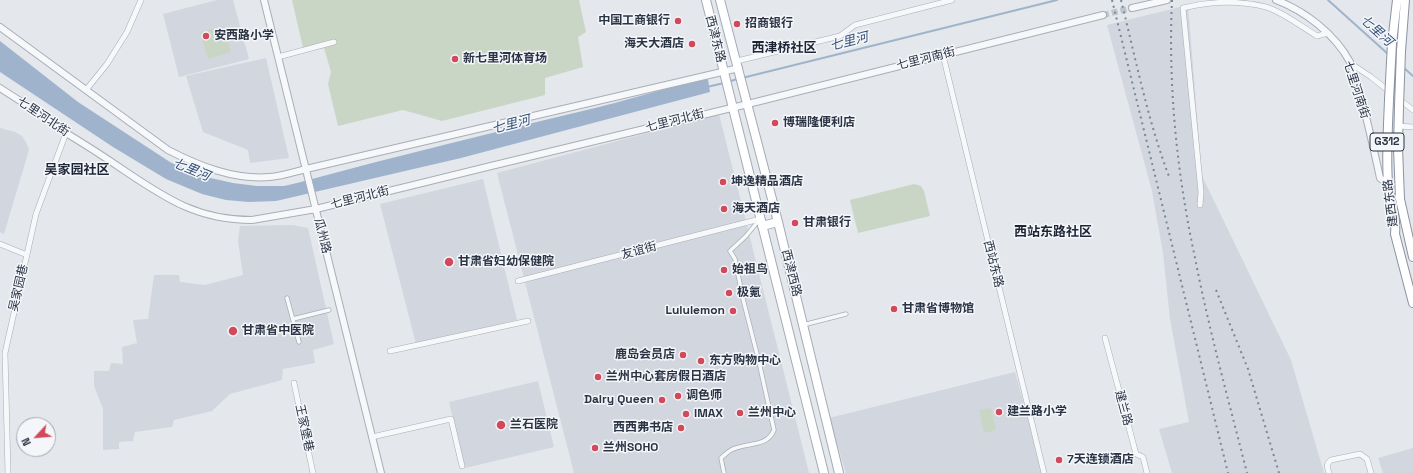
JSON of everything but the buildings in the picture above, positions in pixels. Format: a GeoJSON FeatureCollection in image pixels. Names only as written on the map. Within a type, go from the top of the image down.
{"type":"FeatureCollection","features":[{"type":"Feature","properties":{"kind":"main road","name":"西津东路"},"geometry":{"type":"LineString","coordinates":[[706,0],[725,74]]}},
{"type":"Feature","properties":{"kind":"main road","name":"西津东路"},"geometry":{"type":"LineString","coordinates":[[720,0],[739,68]]}},
{"type":"Feature","properties":{"kind":"main road","name":"建西东路"},"geometry":{"type":"LineString","coordinates":[[1398,0],[1392,43],[1386,156],[1388,184],[1396,224],[1395,234],[1413,303]]}},
{"type":"Feature","properties":{"kind":"main road","name":"建西东路"},"geometry":{"type":"LineString","coordinates":[[1405,0],[1401,51],[1398,148],[1400,199],[1413,257]]}},
{"type":"Feature","properties":{"kind":"main road","name":"西津西路"},"geometry":{"type":"LineString","coordinates":[[739,68],[839,473]]}},
{"type":"Feature","properties":{"kind":"main road","name":"西津西路"},"geometry":{"type":"LineString","coordinates":[[725,74],[824,473]]}},
{"type":"Feature","properties":{"kind":"main road"},"geometry":{"type":"LineString","coordinates":[[761,223],[778,222]]}},
{"type":"Feature","properties":{"kind":"street"},"geometry":{"type":"LineString","coordinates":[[86,90],[107,64],[127,32],[141,0]]}},
{"type":"Feature","properties":{"kind":"street","name":"瓜州路"},"geometry":{"type":"LineString","coordinates":[[264,0],[381,473]]}},
{"type":"Feature","properties":{"kind":"street","name":"西津东路"},"geometry":{"type":"LineString","coordinates":[[739,68],[840,36],[855,25],[952,0]]}},
{"type":"Feature","properties":{"kind":"street"},"geometry":{"type":"LineString","coordinates":[[1132,8],[1167,0]]}},
{"type":"Feature","properties":{"kind":"street","name":"七里河南街"},"geometry":{"type":"LineString","coordinates":[[1276,0],[1295,9],[1328,34],[1339,45],[1350,63],[1363,103],[1380,178],[1388,184]]}},
{"type":"Feature","properties":{"kind":"street"},"geometry":{"type":"LineString","coordinates":[[1200,205],[1201,192],[1183,8],[1224,1],[1241,2],[1267,8],[1317,36],[1328,34]]}},
{"type":"Feature","properties":{"kind":"street","name":"七里河南街"},"geometry":{"type":"LineString","coordinates":[[748,104],[1103,15]]}},
{"type":"Feature","properties":{"kind":"street"},"geometry":{"type":"LineString","coordinates":[[0,27],[168,150],[187,160],[212,169],[250,178],[272,177],[725,74],[739,68]]}},
{"type":"Feature","properties":{"kind":"street"},"geometry":{"type":"LineString","coordinates":[[278,57],[334,42]]}},
{"type":"Feature","properties":{"kind":"street","name":"西站东路"},"geometry":{"type":"LineString","coordinates":[[943,55],[1044,473]]}},
{"type":"Feature","properties":{"kind":"street"},"geometry":{"type":"LineString","coordinates":[[1350,63],[1371,76],[1413,110]]}},
{"type":"Feature","properties":{"kind":"street","name":"七里河北街"},"geometry":{"type":"LineString","coordinates":[[0,88],[162,196],[185,207],[206,214],[243,220],[252,220],[316,209],[748,104]]}},
{"type":"Feature","properties":{"kind":"street"},"geometry":{"type":"LineString","coordinates":[[1399,126],[1413,127]]}},
{"type":"Feature","properties":{"kind":"street","name":"吴家园巷"},"geometry":{"type":"LineString","coordinates":[[8,473],[5,353],[36,214],[66,133]]}},
{"type":"Feature","properties":{"kind":"street"},"geometry":{"type":"LineString","coordinates":[[724,473],[720,458],[732,449],[767,440],[770,438],[774,430],[735,259],[730,251],[761,223]]}},
{"type":"Feature","properties":{"kind":"street","name":"友谊街"},"geometry":{"type":"LineString","coordinates":[[518,281],[761,223]]}},
{"type":"Feature","properties":{"kind":"street"},"geometry":{"type":"LineString","coordinates":[[0,244],[27,255]]}},
{"type":"Feature","properties":{"kind":"street"},"geometry":{"type":"LineString","coordinates":[[287,298],[299,342]]}},
{"type":"Feature","properties":{"kind":"street"},"geometry":{"type":"LineString","coordinates":[[293,319],[329,310]]}},
{"type":"Feature","properties":{"kind":"street"},"geometry":{"type":"LineString","coordinates":[[803,325],[846,314]]}},
{"type":"Feature","properties":{"kind":"street"},"geometry":{"type":"LineString","coordinates":[[390,351],[528,321]]}},
{"type":"Feature","properties":{"kind":"street","name":"建兰路"},"geometry":{"type":"LineString","coordinates":[[1105,338],[1136,454],[1143,457],[1147,473]]}},
{"type":"Feature","properties":{"kind":"street","name":"王家堡巷"},"geometry":{"type":"LineString","coordinates":[[294,383],[314,473]]}},
{"type":"Feature","properties":{"kind":"street"},"geometry":{"type":"LineString","coordinates":[[372,437],[451,419],[462,466]]}},
{"type":"Feature","properties":{"kind":"street"},"geometry":{"type":"LineString","coordinates":[[1329,473],[1327,466],[1331,460],[1360,454],[1367,459],[1372,473]]}},
{"type":"Feature","properties":{"kind":"shaded area","name":"安西路小学"},"geometry":{"type":"Polygon","coordinates":[[[217,0],[233,0],[249,59],[179,77],[163,14],[217,0]]]}},
{"type":"Feature","properties":{"kind":"shaded area"},"geometry":{"type":"Polygon","coordinates":[[[1188,5],[1202,176],[1291,360],[1324,473],[1172,473],[1159,429],[1189,422],[1170,319],[1163,253],[1152,191],[1107,25],[1188,5]]]}},
{"type":"Feature","properties":{"kind":"shaded area"},"geometry":{"type":"Polygon","coordinates":[[[266,58],[289,158],[250,163],[248,150],[203,132],[186,76],[266,58]]]}},
{"type":"Feature","properties":{"kind":"shaded area"},"geometry":{"type":"Polygon","coordinates":[[[719,114],[809,473],[574,473],[497,173],[719,114]]]}},
{"type":"Feature","properties":{"kind":"shaded area"},"geometry":{"type":"Polygon","coordinates":[[[0,128],[15,132],[22,136],[29,150],[4,234],[0,232],[0,128]]]}},
{"type":"Feature","properties":{"kind":"shaded area","name":"甘肃省妇幼保健院"},"geometry":{"type":"Polygon","coordinates":[[[483,179],[517,320],[416,344],[380,204],[483,179]]]}},
{"type":"Feature","properties":{"kind":"shaded area","name":"甘肃省中医院"},"geometry":{"type":"Polygon","coordinates":[[[293,225],[308,228],[334,344],[313,350],[315,363],[283,369],[282,380],[230,394],[212,411],[174,420],[172,427],[135,432],[133,441],[119,442],[119,449],[103,450],[103,409],[94,386],[94,371],[109,371],[111,363],[123,364],[122,347],[137,343],[133,320],[148,319],[154,275],[179,275],[180,282],[205,285],[243,275],[238,241],[240,226],[293,225]]]}},
{"type":"Feature","properties":{"kind":"shaded area"},"geometry":{"type":"Polygon","coordinates":[[[1015,372],[1043,473],[846,473],[829,418],[1015,372]]]}},
{"type":"Feature","properties":{"kind":"shaded area","name":"兰石医院"},"geometry":{"type":"Polygon","coordinates":[[[538,381],[554,447],[465,468],[449,402],[538,381]]]}},
{"type":"Feature","properties":{"kind":"shaded area"},"geometry":{"type":"Polygon","coordinates":[[[1413,448],[1413,473],[1383,473],[1378,458],[1413,448]]]}},
{"type":"Feature","properties":{"kind":"green space","name":"新七里河体育场"},"geometry":{"type":"Polygon","coordinates":[[[292,0],[579,0],[586,32],[578,37],[583,67],[545,78],[545,95],[442,121],[403,110],[338,126],[328,84],[331,72],[324,48],[304,52],[292,0]]]}},
{"type":"Feature","properties":{"kind":"green space"},"geometry":{"type":"Polygon","coordinates":[[[224,26],[231,52],[208,59],[200,32],[224,26]]]}},
{"type":"Feature","properties":{"kind":"green space"},"geometry":{"type":"Polygon","coordinates":[[[914,184],[921,186],[924,191],[930,216],[858,233],[850,200],[914,184]]]}},
{"type":"Feature","properties":{"kind":"green space"},"geometry":{"type":"Polygon","coordinates":[[[991,408],[996,430],[984,433],[979,410],[991,408]]]}},
{"type":"Feature","properties":{"kind":"water"},"geometry":{"type":"Polygon","coordinates":[[[0,41],[78,102],[170,162],[197,175],[233,183],[257,186],[284,186],[297,183],[485,134],[708,79],[710,92],[461,158],[276,201],[249,202],[226,200],[202,194],[166,179],[113,147],[0,72],[0,41]]]}},
{"type":"Feature","properties":{"kind":"waterway","name":"七里河"},"geometry":{"type":"LineString","coordinates":[[742,78],[1057,0]]}},
{"type":"Feature","properties":{"kind":"waterway","name":"七里河"},"geometry":{"type":"LineString","coordinates":[[1328,0],[1388,54]]}},
{"type":"Feature","properties":{"kind":"waterway","name":"七里河"},"geometry":{"type":"LineString","coordinates":[[1403,67],[1413,76]]}},
{"type":"Feature","properties":{"kind":"waterway","name":"七里河"},"geometry":{"type":"LineString","coordinates":[[728,82],[737,79]]}},
{"type":"Feature","properties":{"kind":"waterway","name":"七里河"},"geometry":{"type":"LineString","coordinates":[[707,87],[724,83]]}},
{"type":"Feature","properties":{"kind":"tunnel"},"geometry":{"type":"LineString","coordinates":[[1103,15],[1132,8]]}},
{"type":"Feature","properties":{"kind":"railway"},"geometry":{"type":"LineString","coordinates":[[1112,0],[1228,473]]}},
{"type":"Feature","properties":{"kind":"railway"},"geometry":{"type":"LineString","coordinates":[[1121,0],[1155,135],[1170,179]]}},
{"type":"Feature","properties":{"kind":"railway"},"geometry":{"type":"LineString","coordinates":[[1172,0],[1171,65],[1175,130],[1183,194],[1206,312],[1247,473]]}},
{"type":"Feature","properties":{"kind":"railway"},"geometry":{"type":"LineString","coordinates":[[1216,290],[1248,369],[1279,473]]}},
{"type":"Feature","properties":{"kind":"place","name":"中国工商银行"},"geometry":{"type":"Point","coordinates":[678,21]}},
{"type":"Feature","properties":{"kind":"place","name":"招商银行"},"geometry":{"type":"Point","coordinates":[737,24]}},
{"type":"Feature","properties":{"kind":"place","name":"安西路小学"},"geometry":{"type":"Point","coordinates":[206,36]}},
{"type":"Feature","properties":{"kind":"place","name":"海天大酒店"},"geometry":{"type":"Point","coordinates":[692,44]}},
{"type":"Feature","properties":{"kind":"place","name":"新七里河体育场"},"geometry":{"type":"Point","coordinates":[455,59]}},
{"type":"Feature","properties":{"kind":"place","name":"博瑞隆便利店"},"geometry":{"type":"Point","coordinates":[775,123]}},
{"type":"Feature","properties":{"kind":"place","name":"坤逸精品酒店"},"geometry":{"type":"Point","coordinates":[723,182]}},
{"type":"Feature","properties":{"kind":"place","name":"海天酒店"},"geometry":{"type":"Point","coordinates":[724,209]}},
{"type":"Feature","properties":{"kind":"place","name":"甘肃银行"},"geometry":{"type":"Point","coordinates":[795,223]}},
{"type":"Feature","properties":{"kind":"place","name":"甘肃省妇幼保健院"},"geometry":{"type":"Point","coordinates":[449,262]}},
{"type":"Feature","properties":{"kind":"place","name":"始祖鸟"},"geometry":{"type":"Point","coordinates":[724,270]}},
{"type":"Feature","properties":{"kind":"place","name":"极氪"},"geometry":{"type":"Point","coordinates":[729,293]}},
{"type":"Feature","properties":{"kind":"place","name":"甘肃省博物馆"},"geometry":{"type":"Point","coordinates":[894,309]}},
{"type":"Feature","properties":{"kind":"place","name":"Lululemon"},"geometry":{"type":"Point","coordinates":[733,311]}},
{"type":"Feature","properties":{"kind":"place","name":"甘肃省中医院"},"geometry":{"type":"Point","coordinates":[233,331]}},
{"type":"Feature","properties":{"kind":"place","name":"鹿岛会员店"},"geometry":{"type":"Point","coordinates":[683,355]}},
{"type":"Feature","properties":{"kind":"place","name":"东方购物中心"},"geometry":{"type":"Point","coordinates":[701,361]}},
{"type":"Feature","properties":{"kind":"place","name":"兰州中心套房假日酒店"},"geometry":{"type":"Point","coordinates":[598,377]}},
{"type":"Feature","properties":{"kind":"place","name":"调色师"},"geometry":{"type":"Point","coordinates":[678,396]}},
{"type":"Feature","properties":{"kind":"place","name":"Dairy Queen"},"geometry":{"type":"Point","coordinates":[662,400]}},
{"type":"Feature","properties":{"kind":"place","name":"建兰路小学"},"geometry":{"type":"Point","coordinates":[999,412]}},
{"type":"Feature","properties":{"kind":"place","name":"兰州中心"},"geometry":{"type":"Point","coordinates":[740,413]}},
{"type":"Feature","properties":{"kind":"place","name":"IMAX"},"geometry":{"type":"Point","coordinates":[686,414]}},
{"type":"Feature","properties":{"kind":"place","name":"兰石医院"},"geometry":{"type":"Point","coordinates":[501,425]}},
{"type":"Feature","properties":{"kind":"place","name":"西西弗书店"},"geometry":{"type":"Point","coordinates":[681,428]}},
{"type":"Feature","properties":{"kind":"place","name":"兰州SOHO"},"geometry":{"type":"Point","coordinates":[595,448]}},
{"type":"Feature","properties":{"kind":"place","name":"7天连锁酒店"},"geometry":{"type":"Point","coordinates":[1059,460]}},
{"type":"Feature","properties":{"kind":"district","name":"西津桥社区"},"geometry":{"type":"Point","coordinates":[784,48]}},
{"type":"Feature","properties":{"kind":"district","name":"吴家园社区"},"geometry":{"type":"Point","coordinates":[77,170]}},
{"type":"Feature","properties":{"kind":"district","name":"西站东路社区"},"geometry":{"type":"Point","coordinates":[1053,232]}}]}
